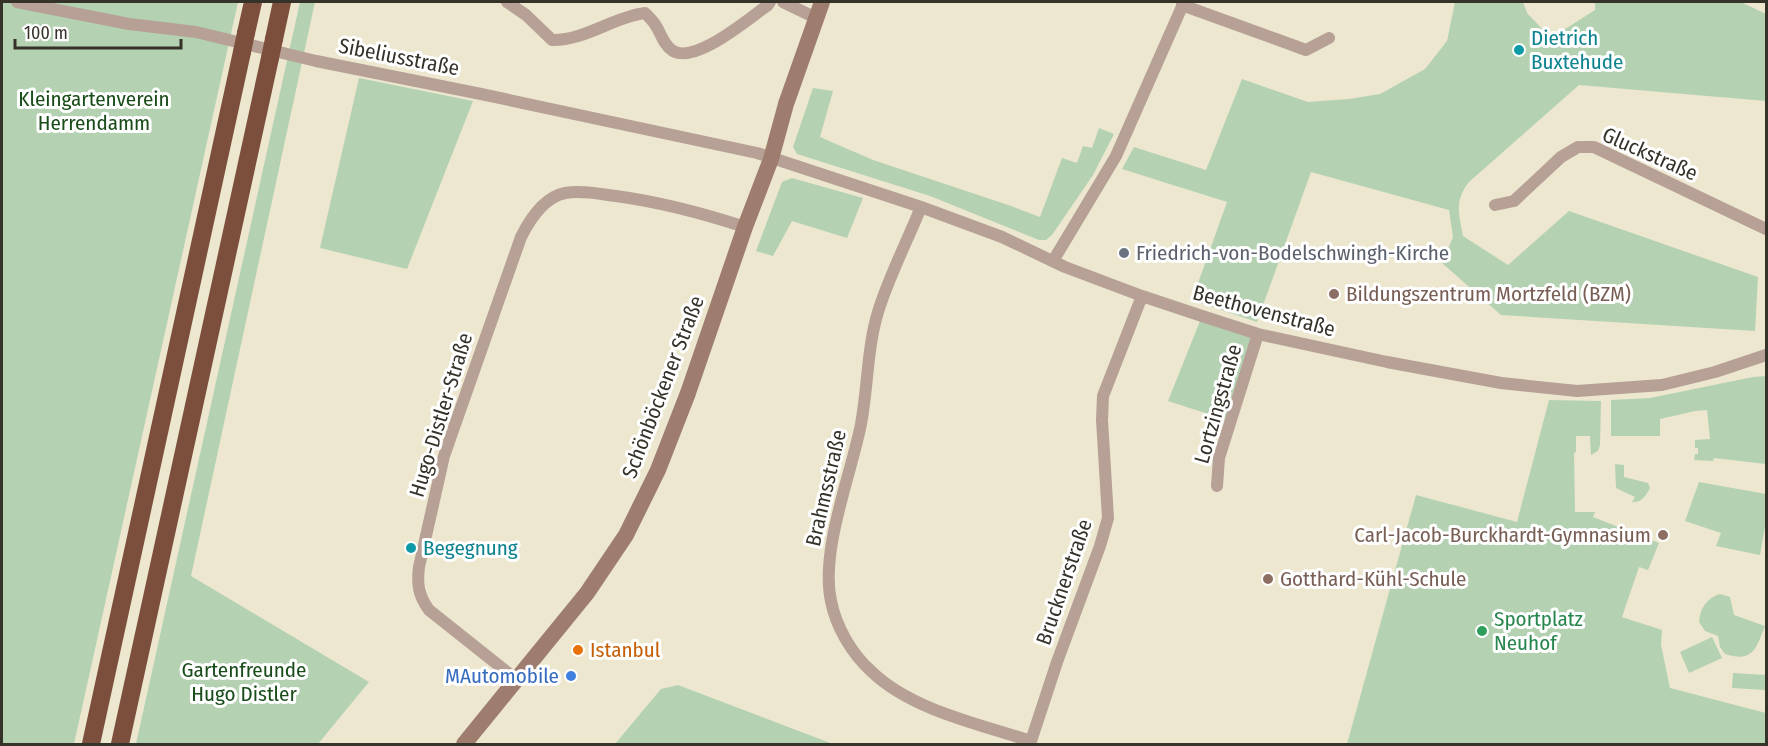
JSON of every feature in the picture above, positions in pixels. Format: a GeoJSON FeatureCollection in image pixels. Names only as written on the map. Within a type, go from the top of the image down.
{"type":"FeatureCollection","features":[{"type":"Feature","properties":{"kind":"highway"},"geometry":{"type":"LineString","coordinates":[[91,744],[253,2]]}},
{"type":"Feature","properties":{"kind":"highway"},"geometry":{"type":"LineString","coordinates":[[120,744],[282,2]]}},
{"type":"Feature","properties":{"kind":"main road","name":"Schönböckener Straße"},"geometry":{"type":"LineString","coordinates":[[464,744],[587,593],[628,532],[658,470],[771,159],[786,104],[822,2]]}},
{"type":"Feature","properties":{"kind":"street","name":"Sibeliusstraße"},"geometry":{"type":"LineString","coordinates":[[17,2],[129,24],[196,32],[316,61],[481,93],[757,153],[771,159]]}},
{"type":"Feature","properties":{"kind":"street"},"geometry":{"type":"LineString","coordinates":[[507,2],[526,15],[552,40],[564,40],[629,15],[645,13],[673,51],[688,53],[703,50],[770,2]]}},
{"type":"Feature","properties":{"kind":"street"},"geometry":{"type":"LineString","coordinates":[[783,2],[816,18]]}},
{"type":"Feature","properties":{"kind":"street"},"geometry":{"type":"LineString","coordinates":[[1053,261],[1116,156],[1183,3],[1306,50],[1329,38]]}},
{"type":"Feature","properties":{"kind":"street","name":"Gluckstraße"},"geometry":{"type":"LineString","coordinates":[[1495,205],[1514,201],[1561,157],[1578,147],[1594,147],[1767,228]]}},
{"type":"Feature","properties":{"kind":"street","name":"Beethovenstraße"},"geometry":{"type":"LineString","coordinates":[[771,159],[921,207],[1002,237],[1053,261],[1142,296],[1258,334],[1388,362],[1490,381],[1577,391],[1662,385],[1715,372],[1767,355]]}},
{"type":"Feature","properties":{"kind":"street","name":"Hugo-Distler-Straße"},"geometry":{"type":"LineString","coordinates":[[517,680],[429,610],[421,599],[417,585],[444,456],[529,220],[548,201],[564,193],[585,192],[657,202],[745,227]]}},
{"type":"Feature","properties":{"kind":"street","name":"Brahmsstraße"},"geometry":{"type":"LineString","coordinates":[[921,207],[884,297],[872,335],[869,374],[861,424],[830,553],[831,601],[837,621],[856,656],[893,691],[964,719],[1032,741]]}},
{"type":"Feature","properties":{"kind":"street","name":"Brucknerstraße"},"geometry":{"type":"LineString","coordinates":[[1032,741],[1057,662],[1100,546],[1108,518],[1102,420],[1103,396],[1142,296]]}},
{"type":"Feature","properties":{"kind":"street","name":"Lortzingstraße"},"geometry":{"type":"LineString","coordinates":[[1217,486],[1219,458],[1258,334]]}},
{"type":"Feature","properties":{"kind":"green space","name":"Kleingartenverein Herrendamm"},"geometry":{"type":"Polygon","coordinates":[[[2,2],[238,2],[74,744],[2,744],[2,2]]]}},
{"type":"Feature","properties":{"kind":"green space","name":"Gartenfreunde Hugo Distler"},"geometry":{"type":"Polygon","coordinates":[[[300,2],[315,2],[191,576],[369,682],[318,744],[136,744],[300,2]]]}},
{"type":"Feature","properties":{"kind":"green space"},"geometry":{"type":"Polygon","coordinates":[[[1455,2],[1523,2],[1527,13],[1551,38],[1595,10],[1595,2],[1741,2],[1766,14],[1766,101],[1579,85],[1469,182],[1459,202],[1463,236],[1508,265],[1569,211],[1758,277],[1755,331],[1501,315],[1442,263],[1453,237],[1449,210],[1311,172],[1257,322],[1192,300],[1227,202],[1122,169],[1134,147],[1206,170],[1242,79],[1308,102],[1380,94],[1425,69],[1447,41],[1455,2]]]}},
{"type":"Feature","properties":{"kind":"green space"},"geometry":{"type":"Polygon","coordinates":[[[359,78],[473,101],[407,269],[320,248],[359,78]]]}},
{"type":"Feature","properties":{"kind":"green space"},"geometry":{"type":"Polygon","coordinates":[[[813,88],[833,91],[820,137],[873,160],[1040,217],[1062,158],[1077,163],[1083,146],[1092,148],[1099,128],[1114,134],[1093,175],[1052,235],[1046,240],[1039,240],[930,196],[797,154],[793,147],[813,88]]]}},
{"type":"Feature","properties":{"kind":"green space"},"geometry":{"type":"Polygon","coordinates":[[[792,178],[863,198],[847,238],[792,221],[773,256],[756,251],[782,182],[792,178]]]}},
{"type":"Feature","properties":{"kind":"green space"},"geometry":{"type":"Polygon","coordinates":[[[1202,316],[1258,334],[1230,421],[1168,401],[1202,316]]]}},
{"type":"Feature","properties":{"kind":"green space"},"geometry":{"type":"Polygon","coordinates":[[[1766,376],[1766,464],[1714,458],[1713,461],[1694,460],[1695,454],[1698,454],[1695,440],[1710,439],[1707,410],[1660,419],[1660,436],[1611,436],[1611,400],[1650,398],[1766,376]]]}},
{"type":"Feature","properties":{"kind":"green space","name":"Sportplatz Neuhof"},"geometry":{"type":"Polygon","coordinates":[[[1549,400],[1601,401],[1598,451],[1591,455],[1590,436],[1576,436],[1575,512],[1595,512],[1593,517],[1659,543],[1648,570],[1639,567],[1622,617],[1662,630],[1661,645],[1670,688],[1766,713],[1766,744],[1347,744],[1416,495],[1517,522],[1549,400]]]}},
{"type":"Feature","properties":{"kind":"green space"},"geometry":{"type":"Polygon","coordinates":[[[1615,464],[1624,465],[1624,477],[1648,483],[1650,488],[1641,500],[1632,502],[1635,497],[1616,488],[1615,464]]]}},
{"type":"Feature","properties":{"kind":"green space"},"geometry":{"type":"Polygon","coordinates":[[[1699,482],[1766,494],[1766,521],[1760,555],[1716,546],[1721,533],[1685,521],[1699,482]]]}},
{"type":"Feature","properties":{"kind":"green space"},"geometry":{"type":"Polygon","coordinates":[[[1720,594],[1730,597],[1734,615],[1765,626],[1756,647],[1748,655],[1742,657],[1725,654],[1720,647],[1718,636],[1705,631],[1699,622],[1705,604],[1720,594]]]}},
{"type":"Feature","properties":{"kind":"green space"},"geometry":{"type":"Polygon","coordinates":[[[1712,637],[1722,658],[1689,673],[1680,652],[1712,637]]]}},
{"type":"Feature","properties":{"kind":"green space"},"geometry":{"type":"Polygon","coordinates":[[[1733,673],[1766,675],[1765,690],[1732,688],[1733,673]]]}},
{"type":"Feature","properties":{"kind":"green space"},"geometry":{"type":"Polygon","coordinates":[[[678,685],[833,744],[615,744],[661,689],[678,685]]]}},
{"type":"Feature","properties":{"kind":"place","name":"Dietrich Buxtehude"},"geometry":{"type":"Point","coordinates":[1519,50]}},
{"type":"Feature","properties":{"kind":"place","name":"Friedrich-von-Bodelschwingh-Kirche"},"geometry":{"type":"Point","coordinates":[1124,253]}},
{"type":"Feature","properties":{"kind":"place","name":"Bildungszentrum Mortzfeld (BZM)"},"geometry":{"type":"Point","coordinates":[1334,294]}},
{"type":"Feature","properties":{"kind":"place","name":"Carl-Jacob-Burckhardt-Gymnasium"},"geometry":{"type":"Point","coordinates":[1663,535]}},
{"type":"Feature","properties":{"kind":"place","name":"Begegnung"},"geometry":{"type":"Point","coordinates":[411,548]}},
{"type":"Feature","properties":{"kind":"place","name":"Gotthard-Kühl-Schule"},"geometry":{"type":"Point","coordinates":[1268,579]}},
{"type":"Feature","properties":{"kind":"place","name":"Sportplatz Neuhof"},"geometry":{"type":"Point","coordinates":[1482,631]}},
{"type":"Feature","properties":{"kind":"place","name":"Istanbul"},"geometry":{"type":"Point","coordinates":[578,650]}},
{"type":"Feature","properties":{"kind":"place","name":"MAutomobile"},"geometry":{"type":"Point","coordinates":[571,676]}}]}
